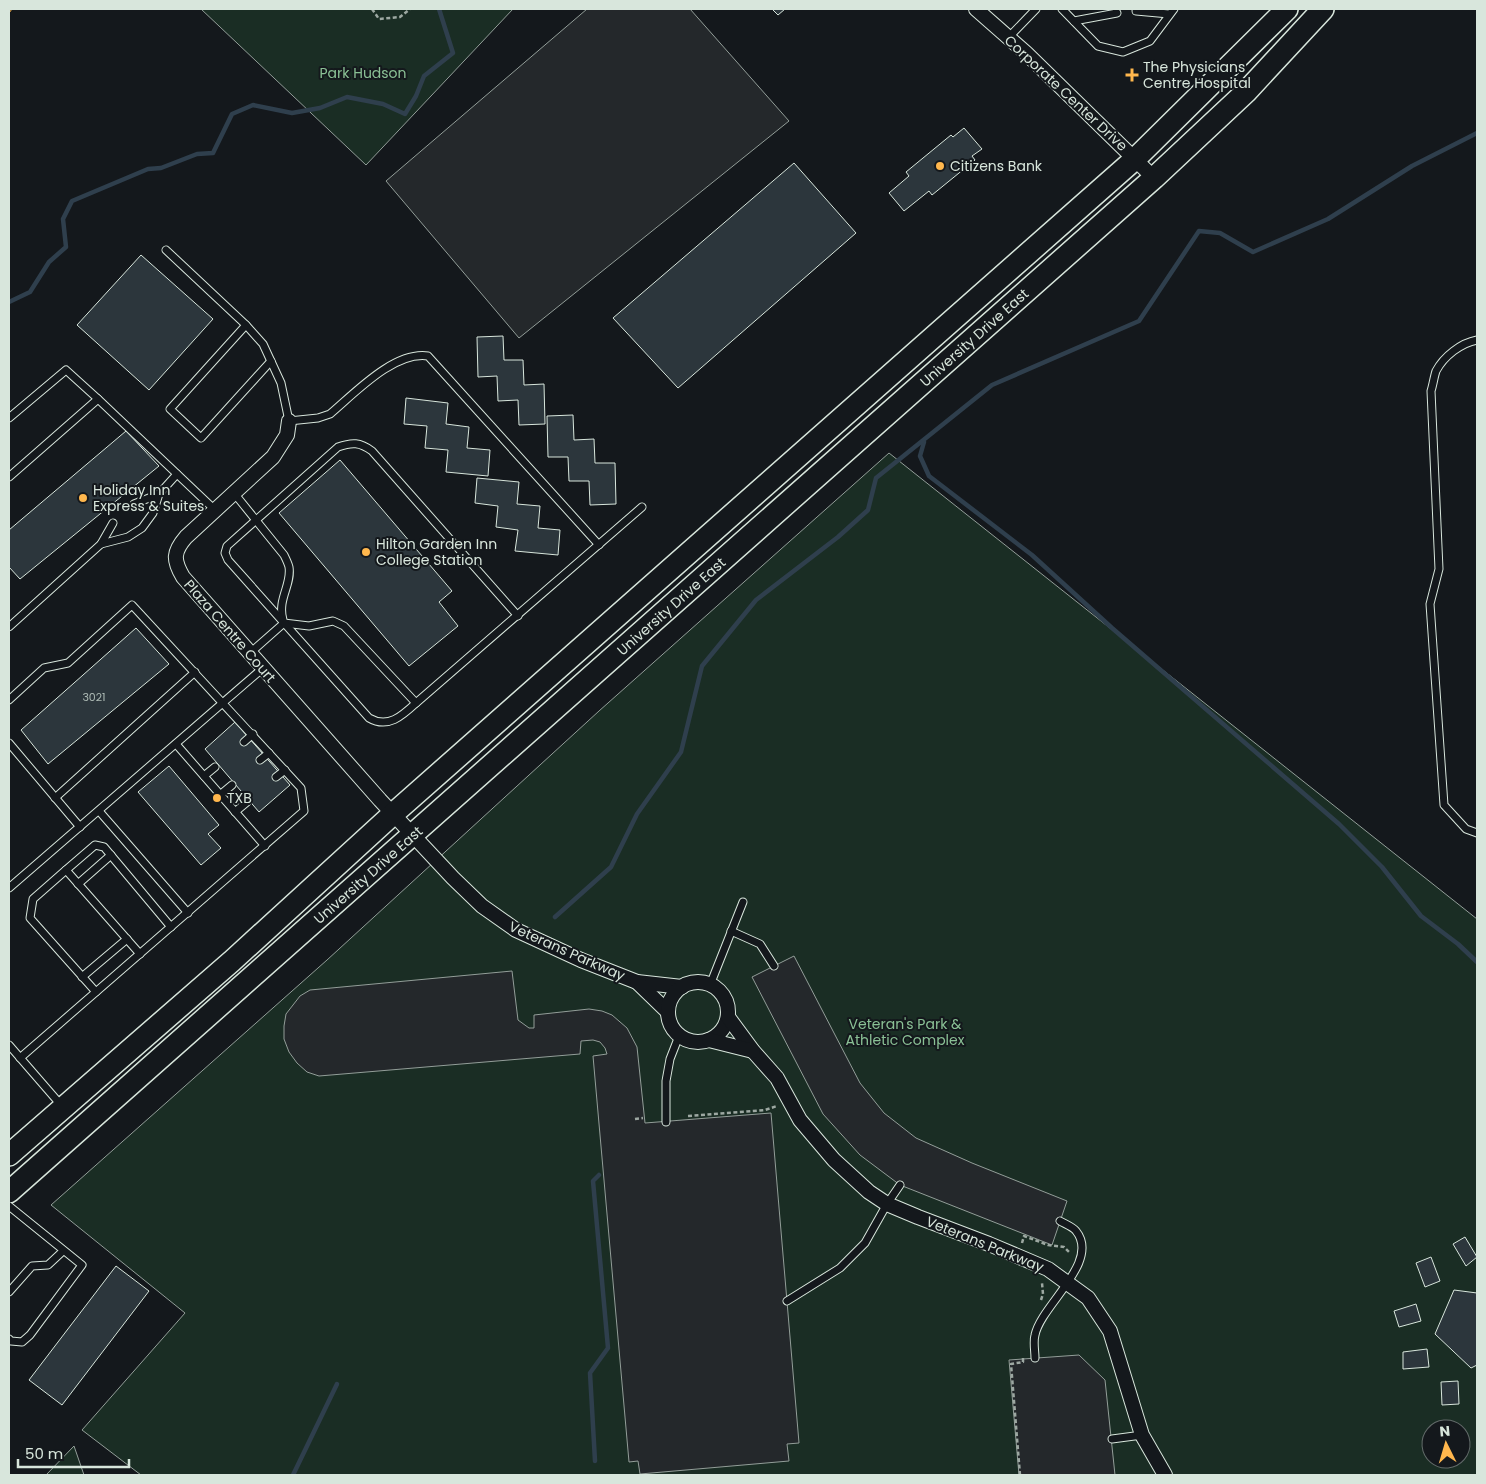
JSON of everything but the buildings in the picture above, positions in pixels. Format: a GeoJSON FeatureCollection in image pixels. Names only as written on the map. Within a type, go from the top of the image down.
{"type":"FeatureCollection","features":[{"type":"Feature","properties":{"kind":"main road","name":"University Drive East"},"geometry":{"type":"LineString","coordinates":[[9,1155],[232,961],[392,814],[1136,159],[1287,9]]}},
{"type":"Feature","properties":{"kind":"main road","name":"University Drive East"},"geometry":{"type":"LineString","coordinates":[[9,1192],[252,979],[1154,178],[1246,92],[1323,9]]}},
{"type":"Feature","properties":{"kind":"street","name":"Corporate Center Drive"},"geometry":{"type":"LineString","coordinates":[[976,9],[1154,178]]}},
{"type":"Feature","properties":{"kind":"street","name":"Plaza Centre Court"},"geometry":{"type":"LineString","coordinates":[[289,421],[287,435],[273,457],[178,546],[176,556],[177,567],[183,577],[412,835]]}},
{"type":"Feature","properties":{"kind":"street","name":"Veterans Parkway"},"geometry":{"type":"LineString","coordinates":[[412,835],[482,906],[516,930],[581,960],[637,982],[682,987]]}},
{"type":"Feature","properties":{"kind":"street","name":"Veterans Parkway"},"geometry":{"type":"LineString","coordinates":[[637,982],[668,1012]]}},
{"type":"Feature","properties":{"kind":"street"},"geometry":{"type":"LineString","coordinates":[[701,982],[710,985],[718,990],[724,998],[728,1017],[718,1035],[709,1040],[689,1041],[673,1029],[669,1021],[670,1002],[674,994],[682,987],[691,983],[701,982]]}},
{"type":"Feature","properties":{"kind":"street","name":"Veterans Parkway"},"geometry":{"type":"LineString","coordinates":[[728,1017],[753,1051],[777,1078],[800,1120],[834,1160],[869,1192],[887,1204],[1048,1270],[1088,1298],[1110,1331],[1142,1435],[1166,1475]]}},
{"type":"Feature","properties":{"kind":"street"},"geometry":{"type":"LineString","coordinates":[[709,1040],[753,1051]]}},
{"type":"Feature","properties":{"kind":"lane"},"geometry":{"type":"LineString","coordinates":[[1008,38],[1036,9]]}},
{"type":"Feature","properties":{"kind":"lane"},"geometry":{"type":"LineString","coordinates":[[1062,9],[1098,46],[1123,52],[1150,41],[1172,11]]}},
{"type":"Feature","properties":{"kind":"lane"},"geometry":{"type":"LineString","coordinates":[[1136,11],[1172,11]]}},
{"type":"Feature","properties":{"kind":"lane"},"geometry":{"type":"LineString","coordinates":[[1074,20],[1117,13]]}},
{"type":"Feature","properties":{"kind":"lane"},"geometry":{"type":"LineString","coordinates":[[166,250],[246,325],[262,344],[281,383],[289,421],[318,418],[330,414],[389,366],[411,356],[428,356],[599,545]]}},
{"type":"Feature","properties":{"kind":"lane"},"geometry":{"type":"LineString","coordinates":[[246,325],[170,409],[201,438],[271,362]]}},
{"type":"Feature","properties":{"kind":"lane"},"geometry":{"type":"LineString","coordinates":[[1477,340],[1466,342],[1448,356],[1436,372],[1432,391],[1439,569],[1430,604],[1444,805],[1466,829],[1477,833]]}},
{"type":"Feature","properties":{"kind":"lane"},"geometry":{"type":"LineString","coordinates":[[9,418],[66,370],[215,510]]}},
{"type":"Feature","properties":{"kind":"lane"},"geometry":{"type":"LineString","coordinates":[[9,477],[98,400]]}},
{"type":"Feature","properties":{"kind":"lane"},"geometry":{"type":"LineString","coordinates":[[518,616],[372,451],[364,445],[354,443],[338,447],[227,546],[225,553],[228,560],[284,623],[369,718],[376,722],[394,720],[403,716],[416,703],[518,616],[642,507]]}},
{"type":"Feature","properties":{"kind":"lane"},"geometry":{"type":"LineString","coordinates":[[134,504],[159,494],[178,474]]}},
{"type":"Feature","properties":{"kind":"lane"},"geometry":{"type":"LineString","coordinates":[[234,493],[284,555],[289,566],[289,575],[281,600],[281,613],[284,623]]}},
{"type":"Feature","properties":{"kind":"lane"},"geometry":{"type":"LineString","coordinates":[[101,544],[128,537],[142,528],[153,513],[159,494]]}},
{"type":"Feature","properties":{"kind":"lane"},"geometry":{"type":"LineString","coordinates":[[9,627],[101,544],[113,523]]}},
{"type":"Feature","properties":{"kind":"lane"},"geometry":{"type":"LineString","coordinates":[[9,700],[44,668],[68,663],[132,605],[224,702],[301,788],[304,811],[20,1058]]}},
{"type":"Feature","properties":{"kind":"lane"},"geometry":{"type":"LineString","coordinates":[[250,653],[284,623],[309,626],[333,621],[344,626],[416,703]]}},
{"type":"Feature","properties":{"kind":"lane"},"geometry":{"type":"LineString","coordinates":[[9,888],[263,668]]}},
{"type":"Feature","properties":{"kind":"lane"},"geometry":{"type":"LineString","coordinates":[[55,798],[195,672]]}},
{"type":"Feature","properties":{"kind":"lane"},"geometry":{"type":"LineString","coordinates":[[244,742],[253,734]]}},
{"type":"Feature","properties":{"kind":"lane"},"geometry":{"type":"LineString","coordinates":[[9,743],[80,827]]}},
{"type":"Feature","properties":{"kind":"lane"},"geometry":{"type":"LineString","coordinates":[[176,744],[265,846]]}},
{"type":"Feature","properties":{"kind":"lane"},"geometry":{"type":"LineString","coordinates":[[260,760],[269,752]]}},
{"type":"Feature","properties":{"kind":"lane"},"geometry":{"type":"LineString","coordinates":[[204,776],[215,767]]}},
{"type":"Feature","properties":{"kind":"lane"},"geometry":{"type":"LineString","coordinates":[[276,777],[284,770]]}},
{"type":"Feature","properties":{"kind":"lane"},"geometry":{"type":"LineString","coordinates":[[220,795],[232,785]]}},
{"type":"Feature","properties":{"kind":"lane"},"geometry":{"type":"LineString","coordinates":[[235,812],[247,802]]}},
{"type":"Feature","properties":{"kind":"lane"},"geometry":{"type":"LineString","coordinates":[[99,811],[188,913]]}},
{"type":"Feature","properties":{"kind":"lane"},"geometry":{"type":"LineString","coordinates":[[96,992],[30,918],[33,899],[66,870],[95,846],[104,847],[171,927]]}},
{"type":"Feature","properties":{"kind":"lane"},"geometry":{"type":"LineString","coordinates":[[78,884],[111,854]]}},
{"type":"Feature","properties":{"kind":"lane"},"geometry":{"type":"LineString","coordinates":[[66,870],[140,954]]}},
{"type":"Feature","properties":{"kind":"lane"},"geometry":{"type":"LineString","coordinates":[[710,985],[743,902]]}},
{"type":"Feature","properties":{"kind":"lane"},"geometry":{"type":"LineString","coordinates":[[732,931],[760,944],[774,966]]}},
{"type":"Feature","properties":{"kind":"lane"},"geometry":{"type":"LineString","coordinates":[[82,977],[127,939]]}},
{"type":"Feature","properties":{"kind":"lane"},"geometry":{"type":"LineString","coordinates":[[666,1122],[666,1081],[670,1059],[680,1036]]}},
{"type":"Feature","properties":{"kind":"lane"},"geometry":{"type":"LineString","coordinates":[[9,1045],[64,1108]]}},
{"type":"Feature","properties":{"kind":"lane"},"geometry":{"type":"LineString","coordinates":[[787,1301],[840,1268],[865,1243],[900,1185]]}},
{"type":"Feature","properties":{"kind":"lane"},"geometry":{"type":"LineString","coordinates":[[9,1206],[82,1265],[30,1335],[22,1342],[9,1339]]}},
{"type":"Feature","properties":{"kind":"lane"},"geometry":{"type":"LineString","coordinates":[[1035,1358],[1034,1335],[1045,1312],[1068,1283],[1083,1255],[1082,1241],[1075,1230],[1060,1221]]}},
{"type":"Feature","properties":{"kind":"lane"},"geometry":{"type":"LineString","coordinates":[[9,1292],[32,1266],[48,1265],[63,1251]]}},
{"type":"Feature","properties":{"kind":"lane"},"geometry":{"type":"LineString","coordinates":[[1112,1439],[1142,1435]]}},
{"type":"Feature","properties":{"kind":"path"},"geometry":{"type":"LineString","coordinates":[[372,9],[379,19],[400,18],[410,9]]}},
{"type":"Feature","properties":{"kind":"path"},"geometry":{"type":"LineString","coordinates":[[688,1116],[764,1110],[778,1106]]}},
{"type":"Feature","properties":{"kind":"path"},"geometry":{"type":"LineString","coordinates":[[635,1119],[643,1118]]}},
{"type":"Feature","properties":{"kind":"path"},"geometry":{"type":"LineString","coordinates":[[1021,1244],[1024,1236],[1048,1245],[1064,1247],[1070,1253]]}},
{"type":"Feature","properties":{"kind":"path"},"geometry":{"type":"LineString","coordinates":[[1037,1279],[1042,1282],[1043,1287],[1041,1299],[1037,1306]]}},
{"type":"Feature","properties":{"kind":"path"},"geometry":{"type":"LineString","coordinates":[[1020,1475],[1011,1364],[1023,1362],[1023,1348]]}},
{"type":"Feature","properties":{"kind":"green space","name":"Park Hudson"},"geometry":{"type":"Polygon","coordinates":[[[201,9],[513,9],[366,165],[201,9]]]}},
{"type":"Feature","properties":{"kind":"green space","name":"Veteran's Park & Athletic Complex"},"geometry":{"type":"Polygon","coordinates":[[[889,453],[1477,919],[1477,1475],[141,1475],[82,1430],[185,1313],[51,1205],[327,960],[599,711],[889,453]]]}},
{"type":"Feature","properties":{"kind":"green space"},"geometry":{"type":"Polygon","coordinates":[[[74,1446],[84,1475],[46,1475],[74,1446]]]}},
{"type":"Feature","properties":{"kind":"shaded area"},"geometry":{"type":"Polygon","coordinates":[[[587,9],[690,9],[789,121],[519,338],[386,181],[587,9]]]}},
{"type":"Feature","properties":{"kind":"shaded area"},"geometry":{"type":"Polygon","coordinates":[[[794,956],[860,1083],[884,1113],[916,1138],[972,1163],[1067,1201],[1052,1245],[900,1185],[860,1155],[823,1114],[752,977],[794,956]]]}},
{"type":"Feature","properties":{"kind":"shaded area"},"geometry":{"type":"Polygon","coordinates":[[[512,971],[518,1020],[529,1028],[534,1028],[534,1015],[589,1009],[612,1015],[627,1028],[637,1047],[645,1123],[771,1113],[799,1443],[787,1444],[789,1461],[640,1474],[638,1461],[629,1462],[593,1056],[607,1054],[600,1042],[593,1040],[581,1041],[580,1054],[319,1076],[307,1072],[297,1063],[289,1052],[284,1039],[286,1014],[300,996],[310,990],[512,971]]]}},
{"type":"Feature","properties":{"kind":"shaded area"},"geometry":{"type":"Polygon","coordinates":[[[1079,1355],[1105,1380],[1115,1475],[1019,1475],[1009,1360],[1079,1355]]]}},
{"type":"Feature","properties":{"kind":"waterway"},"geometry":{"type":"LineString","coordinates":[[9,302],[30,292],[49,262],[66,247],[63,219],[72,201],[148,169],[161,168],[197,154],[213,153],[232,114],[253,105],[292,113],[320,108],[347,97],[383,104],[405,114],[416,96],[424,76],[453,53],[439,9]]}},
{"type":"Feature","properties":{"kind":"waterway"},"geometry":{"type":"LineString","coordinates":[[555,917],[611,867],[637,814],[681,752],[702,666],[756,600],[838,537],[868,510],[876,478],[992,385],[1139,321],[1199,231],[1220,233],[1253,252],[1328,219],[1412,166],[1477,133]]}},
{"type":"Feature","properties":{"kind":"waterway"},"geometry":{"type":"LineString","coordinates":[[924,442],[920,456],[929,476],[1032,555],[1112,628],[1339,824],[1382,867],[1421,916],[1458,944],[1477,962]]}},
{"type":"Feature","properties":{"kind":"waterway"},"geometry":{"type":"LineString","coordinates":[[595,1461],[590,1373],[608,1348],[593,1181],[599,1175]]}},
{"type":"Feature","properties":{"kind":"waterway"},"geometry":{"type":"LineString","coordinates":[[293,1475],[337,1384]]}},
{"type":"Feature","properties":{"kind":"power"},"geometry":{"type":"LineString","coordinates":[[9,13],[12,9]]}},
{"type":"Feature","properties":{"kind":"place","name":"The Physicians Centre Hospital"},"geometry":{"type":"Point","coordinates":[1132,75]}},
{"type":"Feature","properties":{"kind":"place","name":"Citizens Bank"},"geometry":{"type":"Point","coordinates":[940,166]}},
{"type":"Feature","properties":{"kind":"place","name":"Holiday Inn Express & Suites"},"geometry":{"type":"Point","coordinates":[83,498]}},
{"type":"Feature","properties":{"kind":"place","name":"Hilton Garden Inn College Station"},"geometry":{"type":"Point","coordinates":[366,552]}},
{"type":"Feature","properties":{"kind":"place","name":"TXB"},"geometry":{"type":"Point","coordinates":[217,798]}}]}
